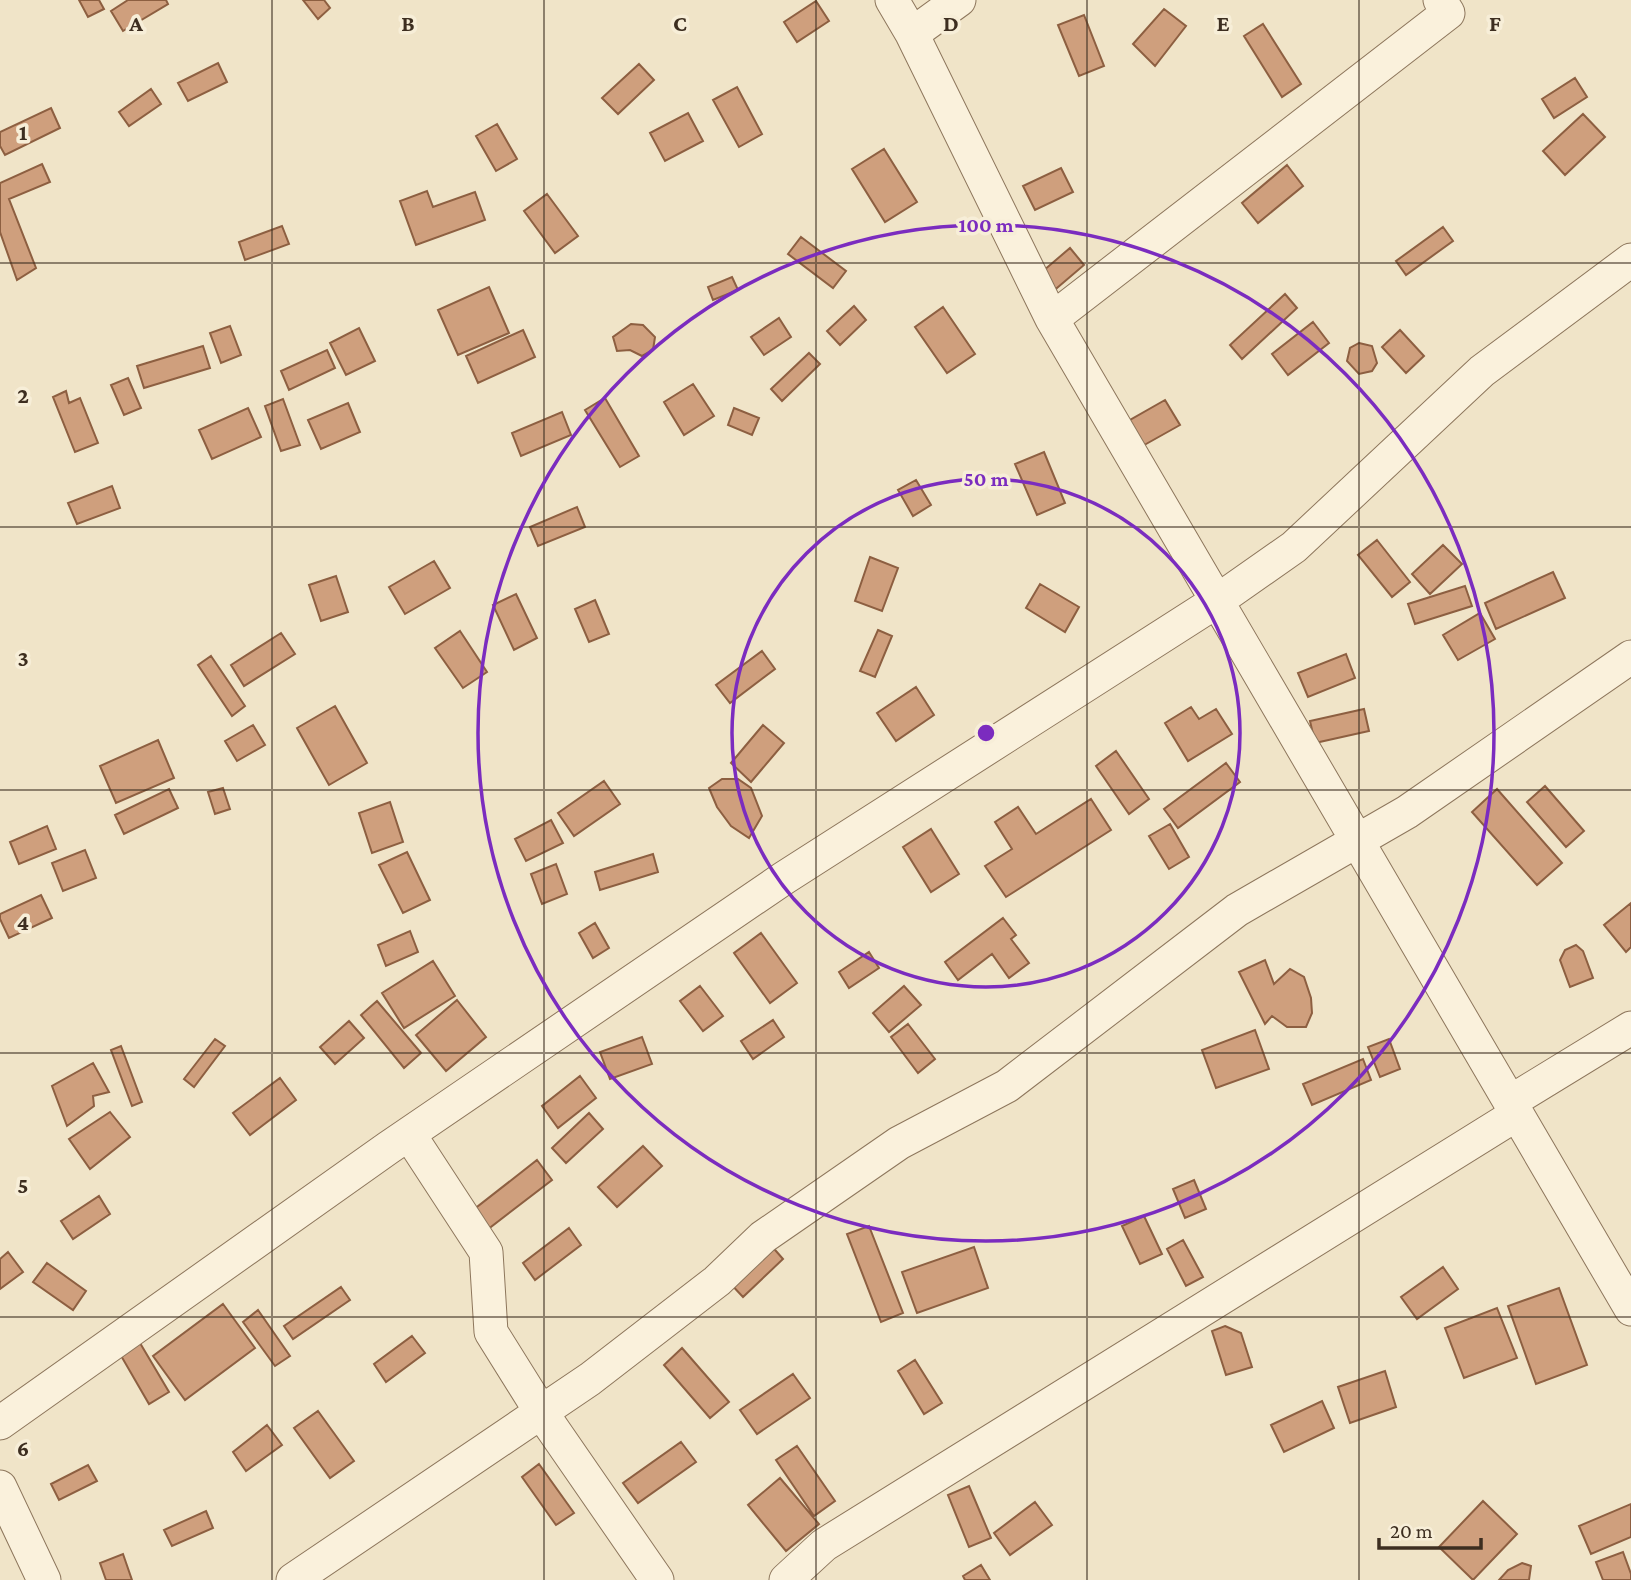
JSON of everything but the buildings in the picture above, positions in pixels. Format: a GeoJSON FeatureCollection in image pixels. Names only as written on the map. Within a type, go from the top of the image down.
{"type":"FeatureCollection","features":[{"type":"Feature","properties":{"kind":"street"},"geometry":{"type":"LineString","coordinates":[[892,0],[912,34],[1052,319],[1631,1309]]}},
{"type":"Feature","properties":{"kind":"street"},"geometry":{"type":"LineString","coordinates":[[912,34],[959,0]]}},
{"type":"Feature","properties":{"kind":"street"},"geometry":{"type":"LineString","coordinates":[[1052,319],[1448,13],[1440,0]]}},
{"type":"Feature","properties":{"kind":"street"},"geometry":{"type":"LineString","coordinates":[[0,1423],[409,1134],[783,878],[1217,601],[1294,547],[1482,371],[1631,260]]}},
{"type":"Feature","properties":{"kind":"street"},"geometry":{"type":"LineString","coordinates":[[293,1580],[590,1379],[717,1281],[763,1237],[899,1143],[1007,1086],[1237,910],[1408,812],[1631,657]]}},
{"type":"Feature","properties":{"kind":"street"},"geometry":{"type":"LineString","coordinates":[[786,1580],[824,1545],[1513,1108],[1631,1028]]}},
{"type":"Feature","properties":{"kind":"street"},"geometry":{"type":"LineString","coordinates":[[409,1134],[486,1252],[491,1332],[541,1412],[657,1580]]}},
{"type":"Feature","properties":{"kind":"street"},"geometry":{"type":"LineString","coordinates":[[0,1487],[44,1580]]}}]}
